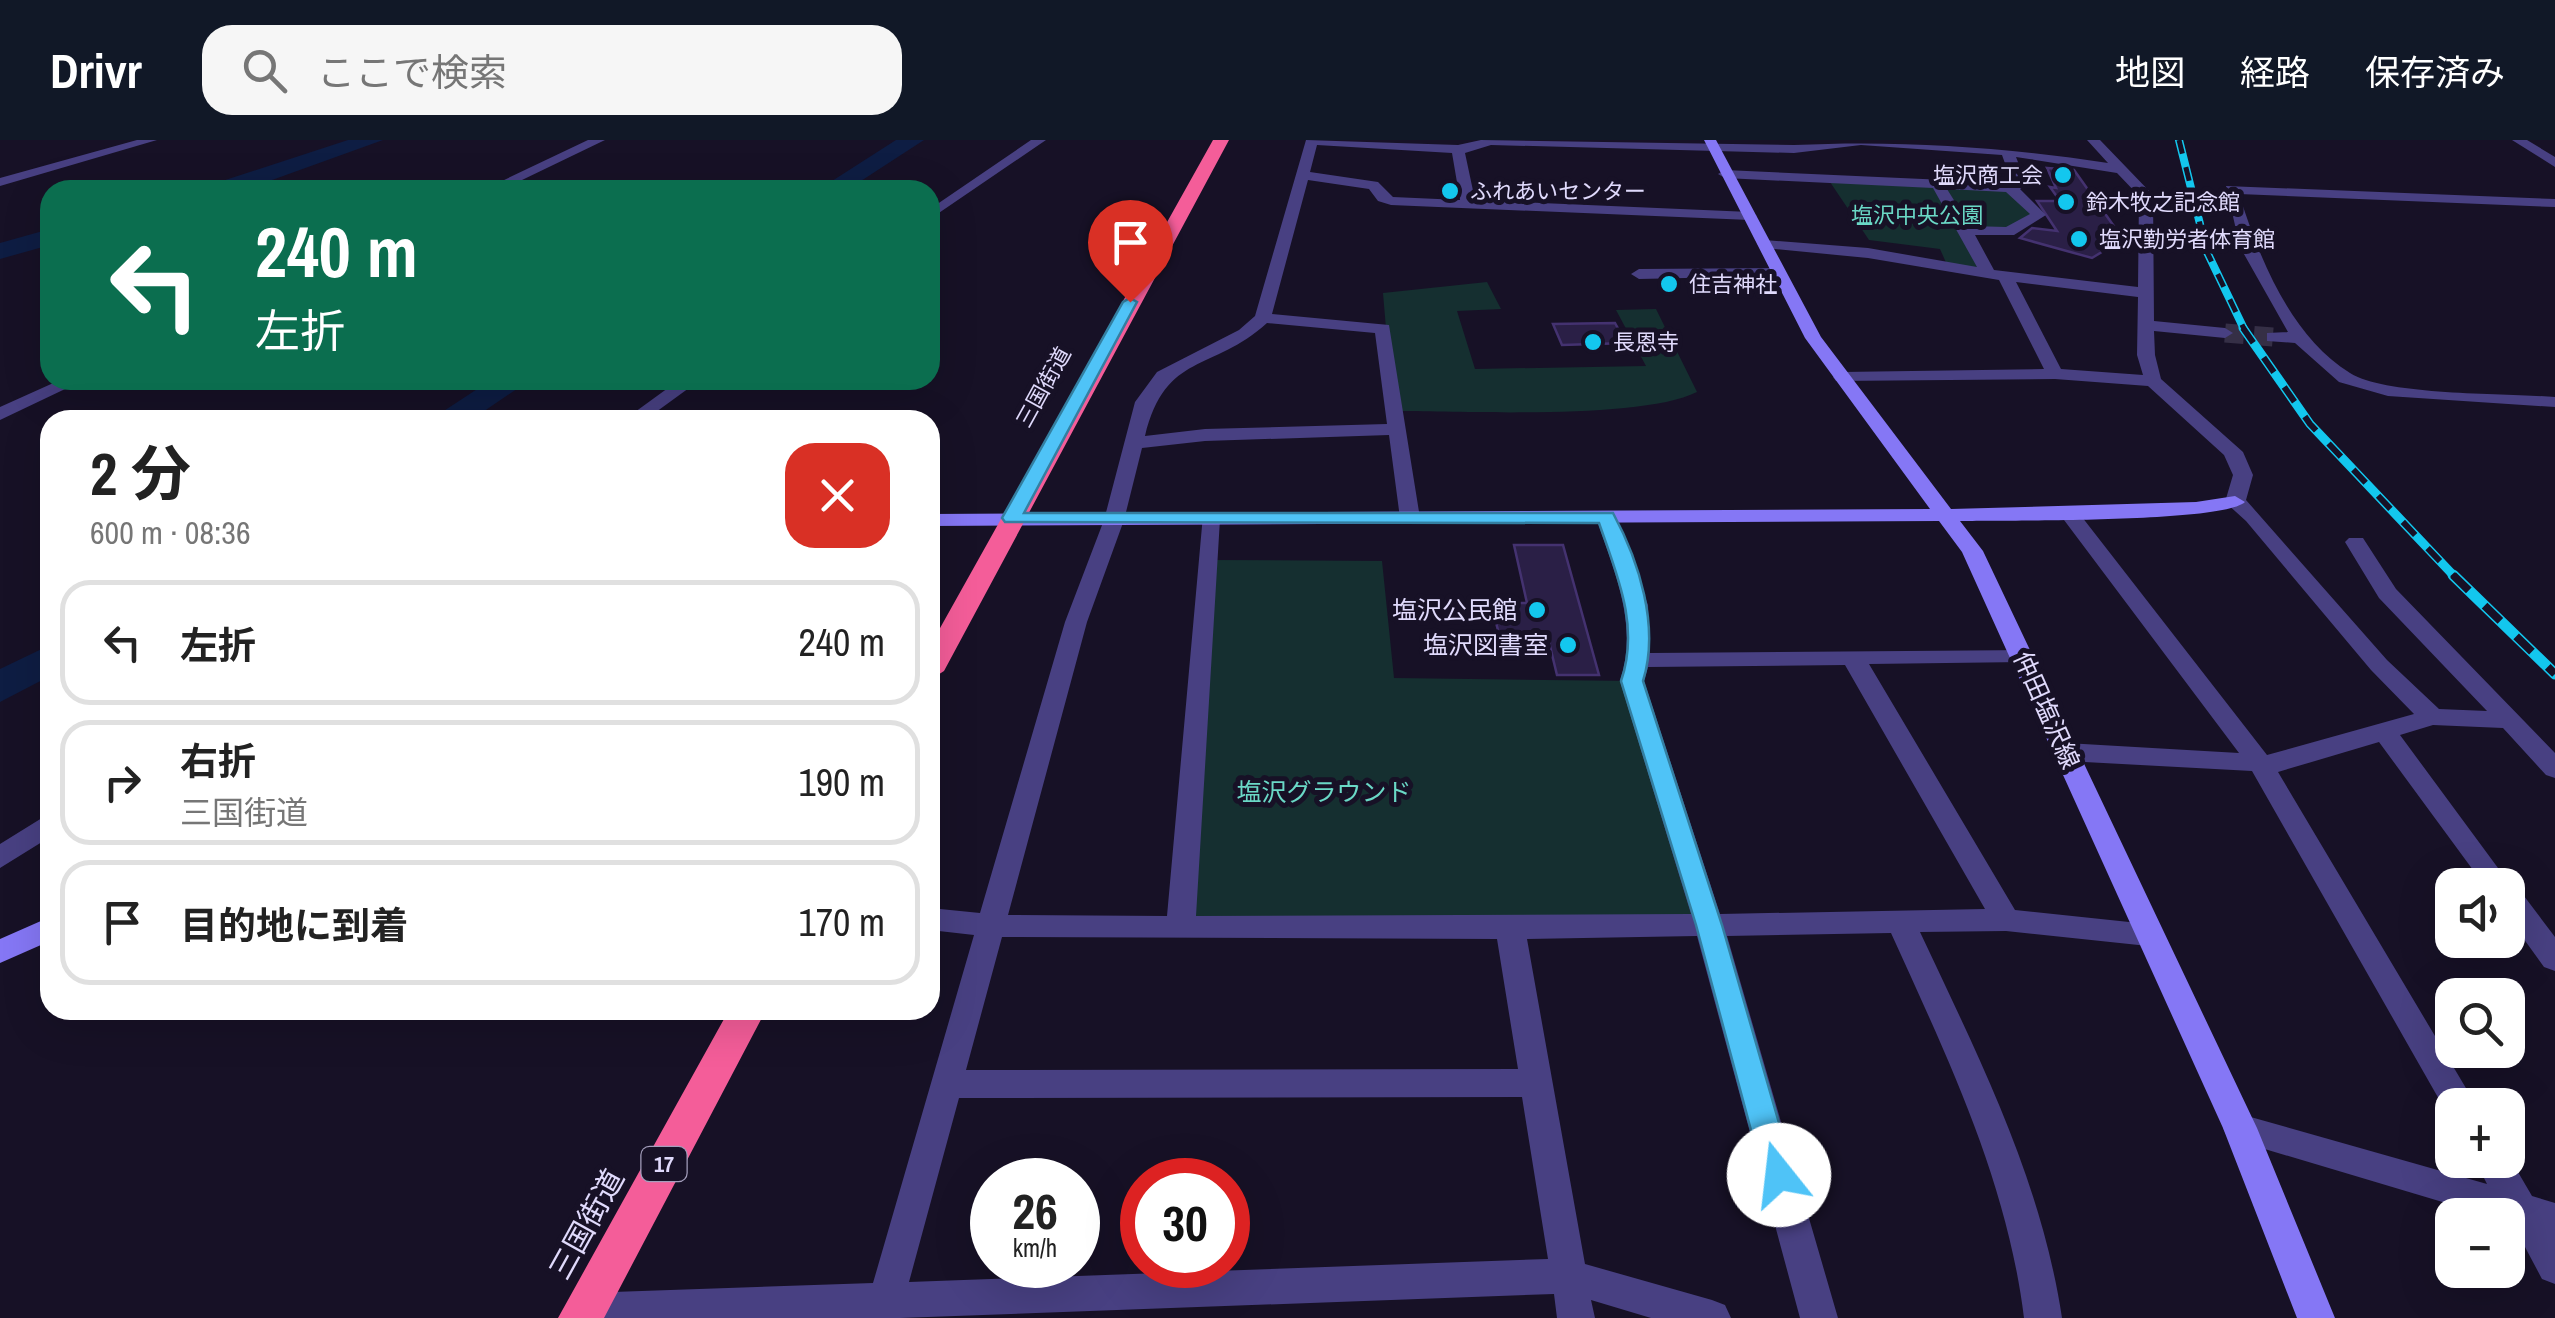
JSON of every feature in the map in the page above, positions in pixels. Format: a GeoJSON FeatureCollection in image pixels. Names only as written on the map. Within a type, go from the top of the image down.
{"type":"FeatureCollection","features":[{"type":"Feature","properties":{"kind":"highway","name":"三国街道"},"geometry":{"type":"LineString","coordinates":[[940,652],[1221,140]]}},
{"type":"Feature","properties":{"kind":"highway","name":"三国街道"},"geometry":{"type":"LineString","coordinates":[[582,1314],[743,1020]]}},
{"type":"Feature","properties":{"kind":"main road","name":"仲田塩沢線"},"geometry":{"type":"LineString","coordinates":[[1712,143],[1813,338],[1972,551],[2240,1128],[2316,1318]]}},
{"type":"Feature","properties":{"kind":"main road"},"geometry":{"type":"LineString","coordinates":[[940,520],[1948,515],[2196,508],[2234,502]]}},
{"type":"Feature","properties":{"kind":"main road"},"geometry":{"type":"LineString","coordinates":[[0,952],[40,933]]}},
{"type":"Feature","properties":{"kind":"street"},"geometry":{"type":"LineString","coordinates":[[0,182],[151,140]]}},
{"type":"Feature","properties":{"kind":"street"},"geometry":{"type":"LineString","coordinates":[[512,180],[599,140]]}},
{"type":"Feature","properties":{"kind":"street"},"geometry":{"type":"LineString","coordinates":[[940,208],[1040,140]]}},
{"type":"Feature","properties":{"kind":"street"},"geometry":{"type":"LineString","coordinates":[[884,1308],[1076,622],[1114,520],[1144,402],[1163,376],[1245,334],[1262,318],[1312,140],[1458,149],[1476,148],[1488,140],[1712,143],[1794,149],[1861,141],[2007,152],[2120,169]]}},
{"type":"Feature","properties":{"kind":"street"},"geometry":{"type":"LineString","coordinates":[[2093,140],[2146,195],[2146,355],[2153,381],[2233,452],[2243,475],[2234,502],[2254,517],[2378,665],[2432,717]]}},
{"type":"Feature","properties":{"kind":"street"},"geometry":{"type":"LineString","coordinates":[[2518,140],[2555,162]]}},
{"type":"Feature","properties":{"kind":"street"},"geometry":{"type":"LineString","coordinates":[[1458,149],[1468,202]]}},
{"type":"Feature","properties":{"kind":"street"},"geometry":{"type":"LineString","coordinates":[[1725,174],[2010,188],[2020,185],[2007,152]]}},
{"type":"Feature","properties":{"kind":"street"},"geometry":{"type":"LineString","coordinates":[[1301,175],[1373,185],[1383,198],[1391,200],[1750,216]]}},
{"type":"Feature","properties":{"kind":"street"},"geometry":{"type":"LineString","coordinates":[[1937,184],[2054,374]]}},
{"type":"Feature","properties":{"kind":"street"},"geometry":{"type":"LineString","coordinates":[[2555,204],[2261,187],[2232,189],[2248,247],[2297,326],[2300,338],[2344,378],[2388,390],[2555,402]]}},
{"type":"Feature","properties":{"kind":"street"},"geometry":{"type":"LineString","coordinates":[[1965,230],[2008,232],[2039,215],[2010,188]]}},
{"type":"Feature","properties":{"kind":"street"},"geometry":{"type":"LineString","coordinates":[[1764,244],[1868,252],[1996,275],[2145,293]]}},
{"type":"Feature","properties":{"kind":"street"},"geometry":{"type":"LineString","coordinates":[[1639,274],[1777,271]]}},
{"type":"Feature","properties":{"kind":"street"},"geometry":{"type":"LineString","coordinates":[[1262,318],[1383,329],[1394,430],[1410,518]]}},
{"type":"Feature","properties":{"kind":"street"},"geometry":{"type":"LineString","coordinates":[[2147,325],[2225,333]]}},
{"type":"Feature","properties":{"kind":"street"},"geometry":{"type":"LineString","coordinates":[[2273,337],[2300,338]]}},
{"type":"Feature","properties":{"kind":"street"},"geometry":{"type":"LineString","coordinates":[[1842,377],[2054,374],[2153,381]]}},
{"type":"Feature","properties":{"kind":"street"},"geometry":{"type":"LineString","coordinates":[[0,414],[52,390]]}},
{"type":"Feature","properties":{"kind":"street"},"geometry":{"type":"LineString","coordinates":[[648,410],[676,390]]}},
{"type":"Feature","properties":{"kind":"street"},"geometry":{"type":"LineString","coordinates":[[1132,442],[1205,435],[1394,430]]}},
{"type":"Feature","properties":{"kind":"street"},"geometry":{"type":"LineString","coordinates":[[2068,512],[2260,763],[2450,1088]]}},
{"type":"Feature","properties":{"kind":"street"},"geometry":{"type":"LineString","coordinates":[[1606,517],[1637,605],[1639,660],[1632,681],[1709,925],[1818,1318]]}},
{"type":"Feature","properties":{"kind":"street"},"geometry":{"type":"LineString","coordinates":[[1181,926],[1210,519]]}},
{"type":"Feature","properties":{"kind":"street"},"geometry":{"type":"LineString","coordinates":[[2356,542],[2387,592],[2555,770]]}},
{"type":"Feature","properties":{"kind":"street"},"geometry":{"type":"LineString","coordinates":[[1639,660],[2024,656]]}},
{"type":"Feature","properties":{"kind":"street"},"geometry":{"type":"LineString","coordinates":[[1853,658],[2006,920]]}},
{"type":"Feature","properties":{"kind":"street"},"geometry":{"type":"LineString","coordinates":[[2066,752],[2277,764],[2432,717],[2510,720]]}},
{"type":"Feature","properties":{"kind":"street"},"geometry":{"type":"LineString","coordinates":[[2384,731],[2486,868]]}},
{"type":"Feature","properties":{"kind":"street"},"geometry":{"type":"LineString","coordinates":[[0,858],[40,830]]}},
{"type":"Feature","properties":{"kind":"street"},"geometry":{"type":"LineString","coordinates":[[2525,919],[2555,959]]}},
{"type":"Feature","properties":{"kind":"street"},"geometry":{"type":"LineString","coordinates":[[940,920],[994,926],[1510,928],[2006,920],[2148,935]]}},
{"type":"Feature","properties":{"kind":"street"},"geometry":{"type":"LineString","coordinates":[[1900,922],[2006,1158],[2039,1268],[2043,1318]]}},
{"type":"Feature","properties":{"kind":"street"},"geometry":{"type":"LineString","coordinates":[[1510,928],[1576,1318]]}},
{"type":"Feature","properties":{"kind":"street"},"geometry":{"type":"LineString","coordinates":[[945,1084],[1536,1082]]}},
{"type":"Feature","properties":{"kind":"street"},"geometry":{"type":"LineString","coordinates":[[2240,1128],[2491,1198]]}},
{"type":"Feature","properties":{"kind":"street"},"geometry":{"type":"LineString","coordinates":[[2525,1208],[2555,1219]]}},
{"type":"Feature","properties":{"kind":"street"},"geometry":{"type":"LineString","coordinates":[[2525,1215],[2555,1267]]}},
{"type":"Feature","properties":{"kind":"street"},"geometry":{"type":"LineString","coordinates":[[582,1314],[884,1308],[1568,1276],[1712,1318]]}},
{"type":"Feature","properties":{"kind":"green space","name":"塩沢中央公園"},"geometry":{"type":"Polygon","coordinates":[[[1828,179],[2010,188],[2039,215],[2009,232],[1964,230],[1988,274],[1948,267],[1940,249],[1869,240],[1828,179]]]}},
{"type":"Feature","properties":{"kind":"green space"},"geometry":{"type":"Polygon","coordinates":[[[1487,282],[1501,309],[1457,311],[1475,369],[1646,366],[1616,310],[1656,309],[1697,392],[1671,401],[1595,410],[1393,411],[1383,293],[1487,282]]]}},
{"type":"Feature","properties":{"kind":"green space","name":"塩沢グラウンド"},"geometry":{"type":"Polygon","coordinates":[[[1207,560],[1382,561],[1394,678],[1632,681],[1709,925],[1181,926],[1207,560]]]}},
{"type":"Feature","properties":{"kind":"building"},"geometry":{"type":"Polygon","coordinates":[[[2047,168],[2074,170],[2123,239],[2092,258],[2020,238],[2032,228],[2057,231],[2037,201],[2060,201],[2050,187],[2056,188],[2047,168]]]}},
{"type":"Feature","properties":{"kind":"building"},"geometry":{"type":"Polygon","coordinates":[[[1615,323],[1626,343],[1562,345],[1553,324],[1615,323]]]}},
{"type":"Feature","properties":{"kind":"building","name":"塩沢公民館"},"geometry":{"type":"Polygon","coordinates":[[[1514,545],[1563,545],[1599,675],[1557,675],[1548,638],[1500,638],[1491,603],[1527,603],[1514,545]]]}},
{"type":"Feature","properties":{"kind":"waterway"},"geometry":{"type":"LineString","coordinates":[[249,180],[371,140]]}},
{"type":"Feature","properties":{"kind":"waterway"},"geometry":{"type":"LineString","coordinates":[[846,180],[912,140]]}},
{"type":"Feature","properties":{"kind":"waterway"},"geometry":{"type":"LineString","coordinates":[[0,251],[40,240]]}},
{"type":"Feature","properties":{"kind":"waterway"},"geometry":{"type":"LineString","coordinates":[[464,410],[497,390]]}},
{"type":"Feature","properties":{"kind":"waterway"},"geometry":{"type":"LineString","coordinates":[[0,688],[40,664]]}},
{"type":"Feature","properties":{"kind":"tunnel"},"geometry":{"type":"LineString","coordinates":[[2225,333],[2273,337]]}},
{"type":"Feature","properties":{"kind":"railway"},"geometry":{"type":"LineString","coordinates":[[2179,140],[2207,252],[2245,331]]}},
{"type":"Feature","properties":{"kind":"railway"},"geometry":{"type":"LineString","coordinates":[[2245,331],[2310,424],[2454,576]]}},
{"type":"Feature","properties":{"kind":"railway"},"geometry":{"type":"LineString","coordinates":[[2454,576],[2555,674]]}},
{"type":"Feature","properties":{"kind":"place","name":"塩沢商工会"},"geometry":{"type":"Point","coordinates":[2063,175]}},
{"type":"Feature","properties":{"kind":"place","name":"ふれあいセンター"},"geometry":{"type":"Point","coordinates":[1450,191]}},
{"type":"Feature","properties":{"kind":"place","name":"鈴木牧之記念館"},"geometry":{"type":"Point","coordinates":[2066,202]}},
{"type":"Feature","properties":{"kind":"place","name":"塩沢勤労者体育館"},"geometry":{"type":"Point","coordinates":[2079,239]}},
{"type":"Feature","properties":{"kind":"place","name":"住吉神社"},"geometry":{"type":"Point","coordinates":[1669,284]}},
{"type":"Feature","properties":{"kind":"place","name":"長恩寺"},"geometry":{"type":"Point","coordinates":[1593,342]}},
{"type":"Feature","properties":{"kind":"place","name":"塩沢公民館"},"geometry":{"type":"Point","coordinates":[1537,610]}},
{"type":"Feature","properties":{"kind":"place","name":"塩沢図書室"},"geometry":{"type":"Point","coordinates":[1568,645]}},
{"type":"Feature","properties":{"kind":"route"},"geometry":{"type":"LineString","coordinates":[[1130,302],[1012,518],[1606,517],[1637,605],[1639,660],[1632,681],[1709,925],[1779,1175]]}}]}
